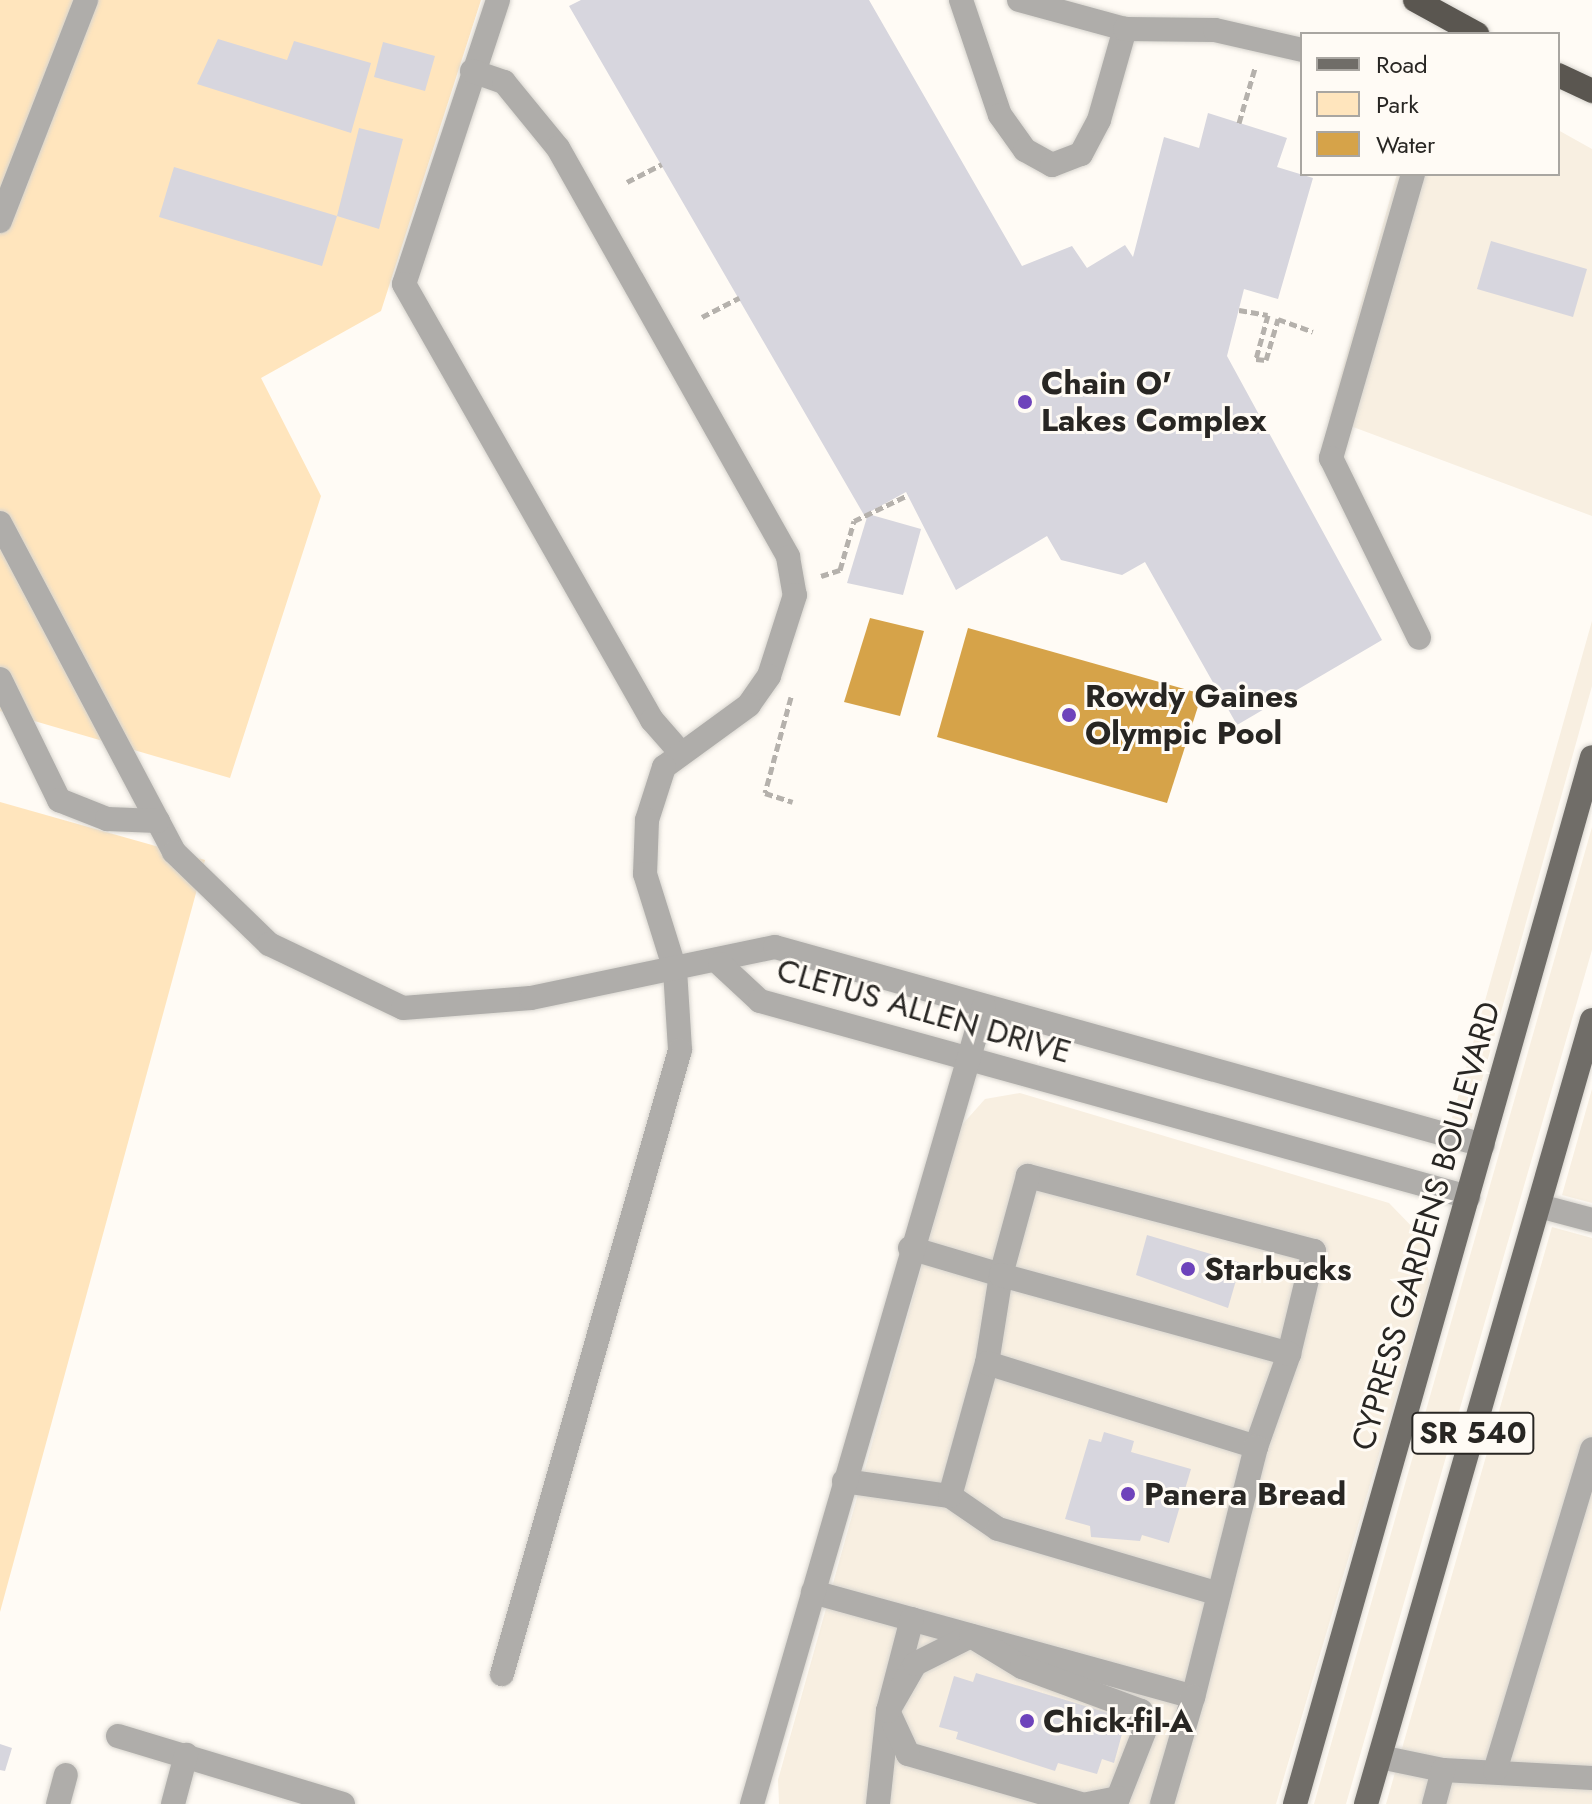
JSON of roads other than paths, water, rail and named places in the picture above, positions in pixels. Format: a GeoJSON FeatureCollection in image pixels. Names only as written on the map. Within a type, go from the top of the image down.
{"type":"FeatureCollection","features":[{"type":"Feature","properties":{"kind":"highway"},"geometry":{"type":"LineString","coordinates":[[1415,0],[1473,32]]}},
{"type":"Feature","properties":{"kind":"highway"},"geometry":{"type":"LineString","coordinates":[[1560,76],[1592,91]]}},
{"type":"Feature","properties":{"kind":"main road","name":"CYPRESS GARDENS BOULEVARD"},"geometry":{"type":"LineString","coordinates":[[1295,1804],[1592,757]]}},
{"type":"Feature","properties":{"kind":"main road","name":"SR 540"},"geometry":{"type":"LineString","coordinates":[[1366,1804],[1592,1020]]}},
{"type":"Feature","properties":{"kind":"street"},"geometry":{"type":"LineString","coordinates":[[0,221],[86,0]]}},
{"type":"Feature","properties":{"kind":"street"},"geometry":{"type":"LineString","coordinates":[[498,0],[404,284],[652,720],[681,753]]}},
{"type":"Feature","properties":{"kind":"street"},"geometry":{"type":"LineString","coordinates":[[961,0],[1000,115],[1025,150],[1052,165],[1081,154],[1099,120],[1125,29]]}},
{"type":"Feature","properties":{"kind":"street"},"geometry":{"type":"LineString","coordinates":[[1019,0],[1125,29],[1215,30],[1300,50]]}},
{"type":"Feature","properties":{"kind":"street"},"geometry":{"type":"LineString","coordinates":[[472,71],[504,82],[558,148],[788,557],[795,595],[769,676],[749,705],[664,767],[647,820],[645,874],[675,970],[680,1050],[502,1674]]}},
{"type":"Feature","properties":{"kind":"street"},"geometry":{"type":"LineString","coordinates":[[1412,176],[1331,458],[1419,638]]}},
{"type":"Feature","properties":{"kind":"street"},"geometry":{"type":"LineString","coordinates":[[3,540],[174,852],[269,944],[403,1008],[531,998],[720,964]]}},
{"type":"Feature","properties":{"kind":"street"},"geometry":{"type":"LineString","coordinates":[[0,679],[59,800],[107,819],[158,821]]}},
{"type":"Feature","properties":{"kind":"street","name":"CLETUS ALLEN DRIVE"},"geometry":{"type":"LineString","coordinates":[[720,964],[775,947],[1483,1145]]}},
{"type":"Feature","properties":{"kind":"street","name":"CLETUS ALLEN DRIVE"},"geometry":{"type":"LineString","coordinates":[[720,964],[760,1001],[1468,1197]]}},
{"type":"Feature","properties":{"kind":"street"},"geometry":{"type":"LineString","coordinates":[[752,1804],[910,1248],[984,1006]]}},
{"type":"Feature","properties":{"kind":"street"},"geometry":{"type":"LineString","coordinates":[[950,1496],[987,1363],[1001,1275],[1028,1176],[1314,1251],[1289,1354],[1256,1447],[1193,1697],[1162,1804]]}},
{"type":"Feature","properties":{"kind":"street"},"geometry":{"type":"LineString","coordinates":[[1539,1206],[1592,1220]]}},
{"type":"Feature","properties":{"kind":"street"},"geometry":{"type":"LineString","coordinates":[[910,1248],[1289,1354]]}},
{"type":"Feature","properties":{"kind":"street"},"geometry":{"type":"LineString","coordinates":[[987,1363],[1256,1447]]}},
{"type":"Feature","properties":{"kind":"street"},"geometry":{"type":"LineString","coordinates":[[1495,1771],[1592,1449]]}},
{"type":"Feature","properties":{"kind":"street"},"geometry":{"type":"LineString","coordinates":[[844,1481],[950,1496],[998,1529],[1219,1594]]}},
{"type":"Feature","properties":{"kind":"street"},"geometry":{"type":"LineString","coordinates":[[813,1592],[1193,1697]]}},
{"type":"Feature","properties":{"kind":"street"},"geometry":{"type":"LineString","coordinates":[[878,1804],[888,1711],[912,1619]]}},
{"type":"Feature","properties":{"kind":"street"},"geometry":{"type":"LineString","coordinates":[[888,1711],[915,1664],[971,1636]]}},
{"type":"Feature","properties":{"kind":"street"},"geometry":{"type":"LineString","coordinates":[[971,1636],[1022,1667],[1141,1711],[1144,1732],[1118,1798],[1088,1804]]}},
{"type":"Feature","properties":{"kind":"street"},"geometry":{"type":"LineString","coordinates":[[888,1711],[908,1754],[1081,1804]]}},
{"type":"Feature","properties":{"kind":"street"},"geometry":{"type":"LineString","coordinates":[[118,1736],[343,1804]]}},
{"type":"Feature","properties":{"kind":"street"},"geometry":{"type":"LineString","coordinates":[[173,1804],[175,1752]]}},
{"type":"Feature","properties":{"kind":"street"},"geometry":{"type":"LineString","coordinates":[[1380,1757],[1443,1770],[1592,1778]]}},
{"type":"Feature","properties":{"kind":"street"},"geometry":{"type":"LineString","coordinates":[[1434,1804],[1443,1770]]}},
{"type":"Feature","properties":{"kind":"street"},"geometry":{"type":"LineString","coordinates":[[58,1804],[66,1775]]}},
{"type":"Feature","properties":{"kind":"water"},"geometry":{"type":"Polygon","coordinates":[[[870,618],[924,631],[900,716],[844,702],[870,618]]]}},
{"type":"Feature","properties":{"kind":"water","name":"Rowdy Gaines Olympic Pool"},"geometry":{"type":"Polygon","coordinates":[[[968,628],[1202,694],[1167,803],[937,737],[968,628]]]}},
{"type":"Feature","properties":{"kind":"place","name":"Chain O' Lakes Complex"},"geometry":{"type":"Point","coordinates":[1025,402]}},
{"type":"Feature","properties":{"kind":"place","name":"Rowdy Gaines Olympic Pool"},"geometry":{"type":"Point","coordinates":[1069,715]}},
{"type":"Feature","properties":{"kind":"place","name":"Starbucks"},"geometry":{"type":"Point","coordinates":[1188,1269]}},
{"type":"Feature","properties":{"kind":"place","name":"Panera Bread"},"geometry":{"type":"Point","coordinates":[1128,1494]}},
{"type":"Feature","properties":{"kind":"place","name":"Chick-fil-A"},"geometry":{"type":"Point","coordinates":[1027,1721]}}]}
